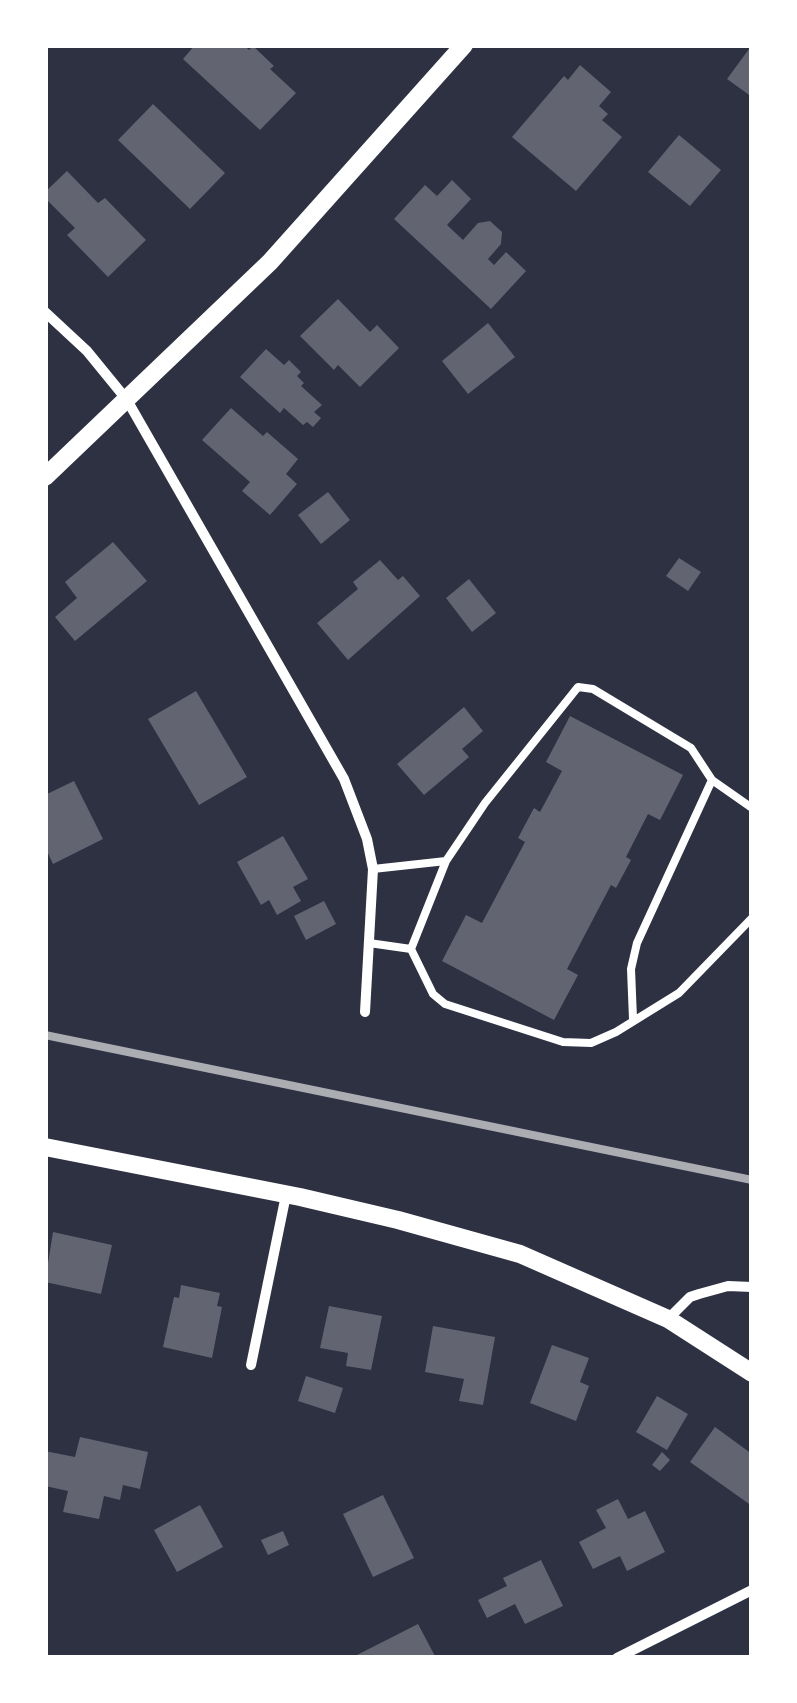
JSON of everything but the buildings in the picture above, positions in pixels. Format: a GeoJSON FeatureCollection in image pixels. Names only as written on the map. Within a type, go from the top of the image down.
{"type":"FeatureCollection","features":[{"type":"Feature","properties":{"kind":"street"},"geometry":{"type":"LineString","coordinates":[[45,477],[270,262],[464,45]]}},
{"type":"Feature","properties":{"kind":"street"},"geometry":{"type":"LineString","coordinates":[[45,312],[86,351],[127,400],[327,744],[359,816],[373,869],[365,1012]]}},
{"type":"Feature","properties":{"kind":"street"},"geometry":{"type":"LineString","coordinates":[[45,1147],[398,1220],[520,1254],[668,1319],[752,1372]]}},
{"type":"Feature","properties":{"kind":"street"},"geometry":{"type":"LineString","coordinates":[[251,1365],[286,1195]]}},
{"type":"Feature","properties":{"kind":"street"},"geometry":{"type":"LineString","coordinates":[[668,1319],[690,1297],[728,1286],[752,1287]]}},
{"type":"Feature","properties":{"kind":"street"},"geometry":{"type":"LineString","coordinates":[[617,1658],[752,1590]]}},
{"type":"Feature","properties":{"kind":"lane"},"geometry":{"type":"LineString","coordinates":[[752,808],[712,780],[691,748],[593,689],[578,687],[485,803],[446,860],[411,950],[438,1000],[546,1036],[577,1044],[591,1043],[679,993],[752,918]]}},
{"type":"Feature","properties":{"kind":"lane"},"geometry":{"type":"LineString","coordinates":[[633,1019],[631,969],[636,943],[712,780]]}},
{"type":"Feature","properties":{"kind":"lane"},"geometry":{"type":"LineString","coordinates":[[373,869],[446,860]]}},
{"type":"Feature","properties":{"kind":"lane"},"geometry":{"type":"LineString","coordinates":[[369,942],[411,950]]}},
{"type":"Feature","properties":{"kind":"railway"},"geometry":{"type":"LineString","coordinates":[[45,1035],[752,1180]]}}]}
